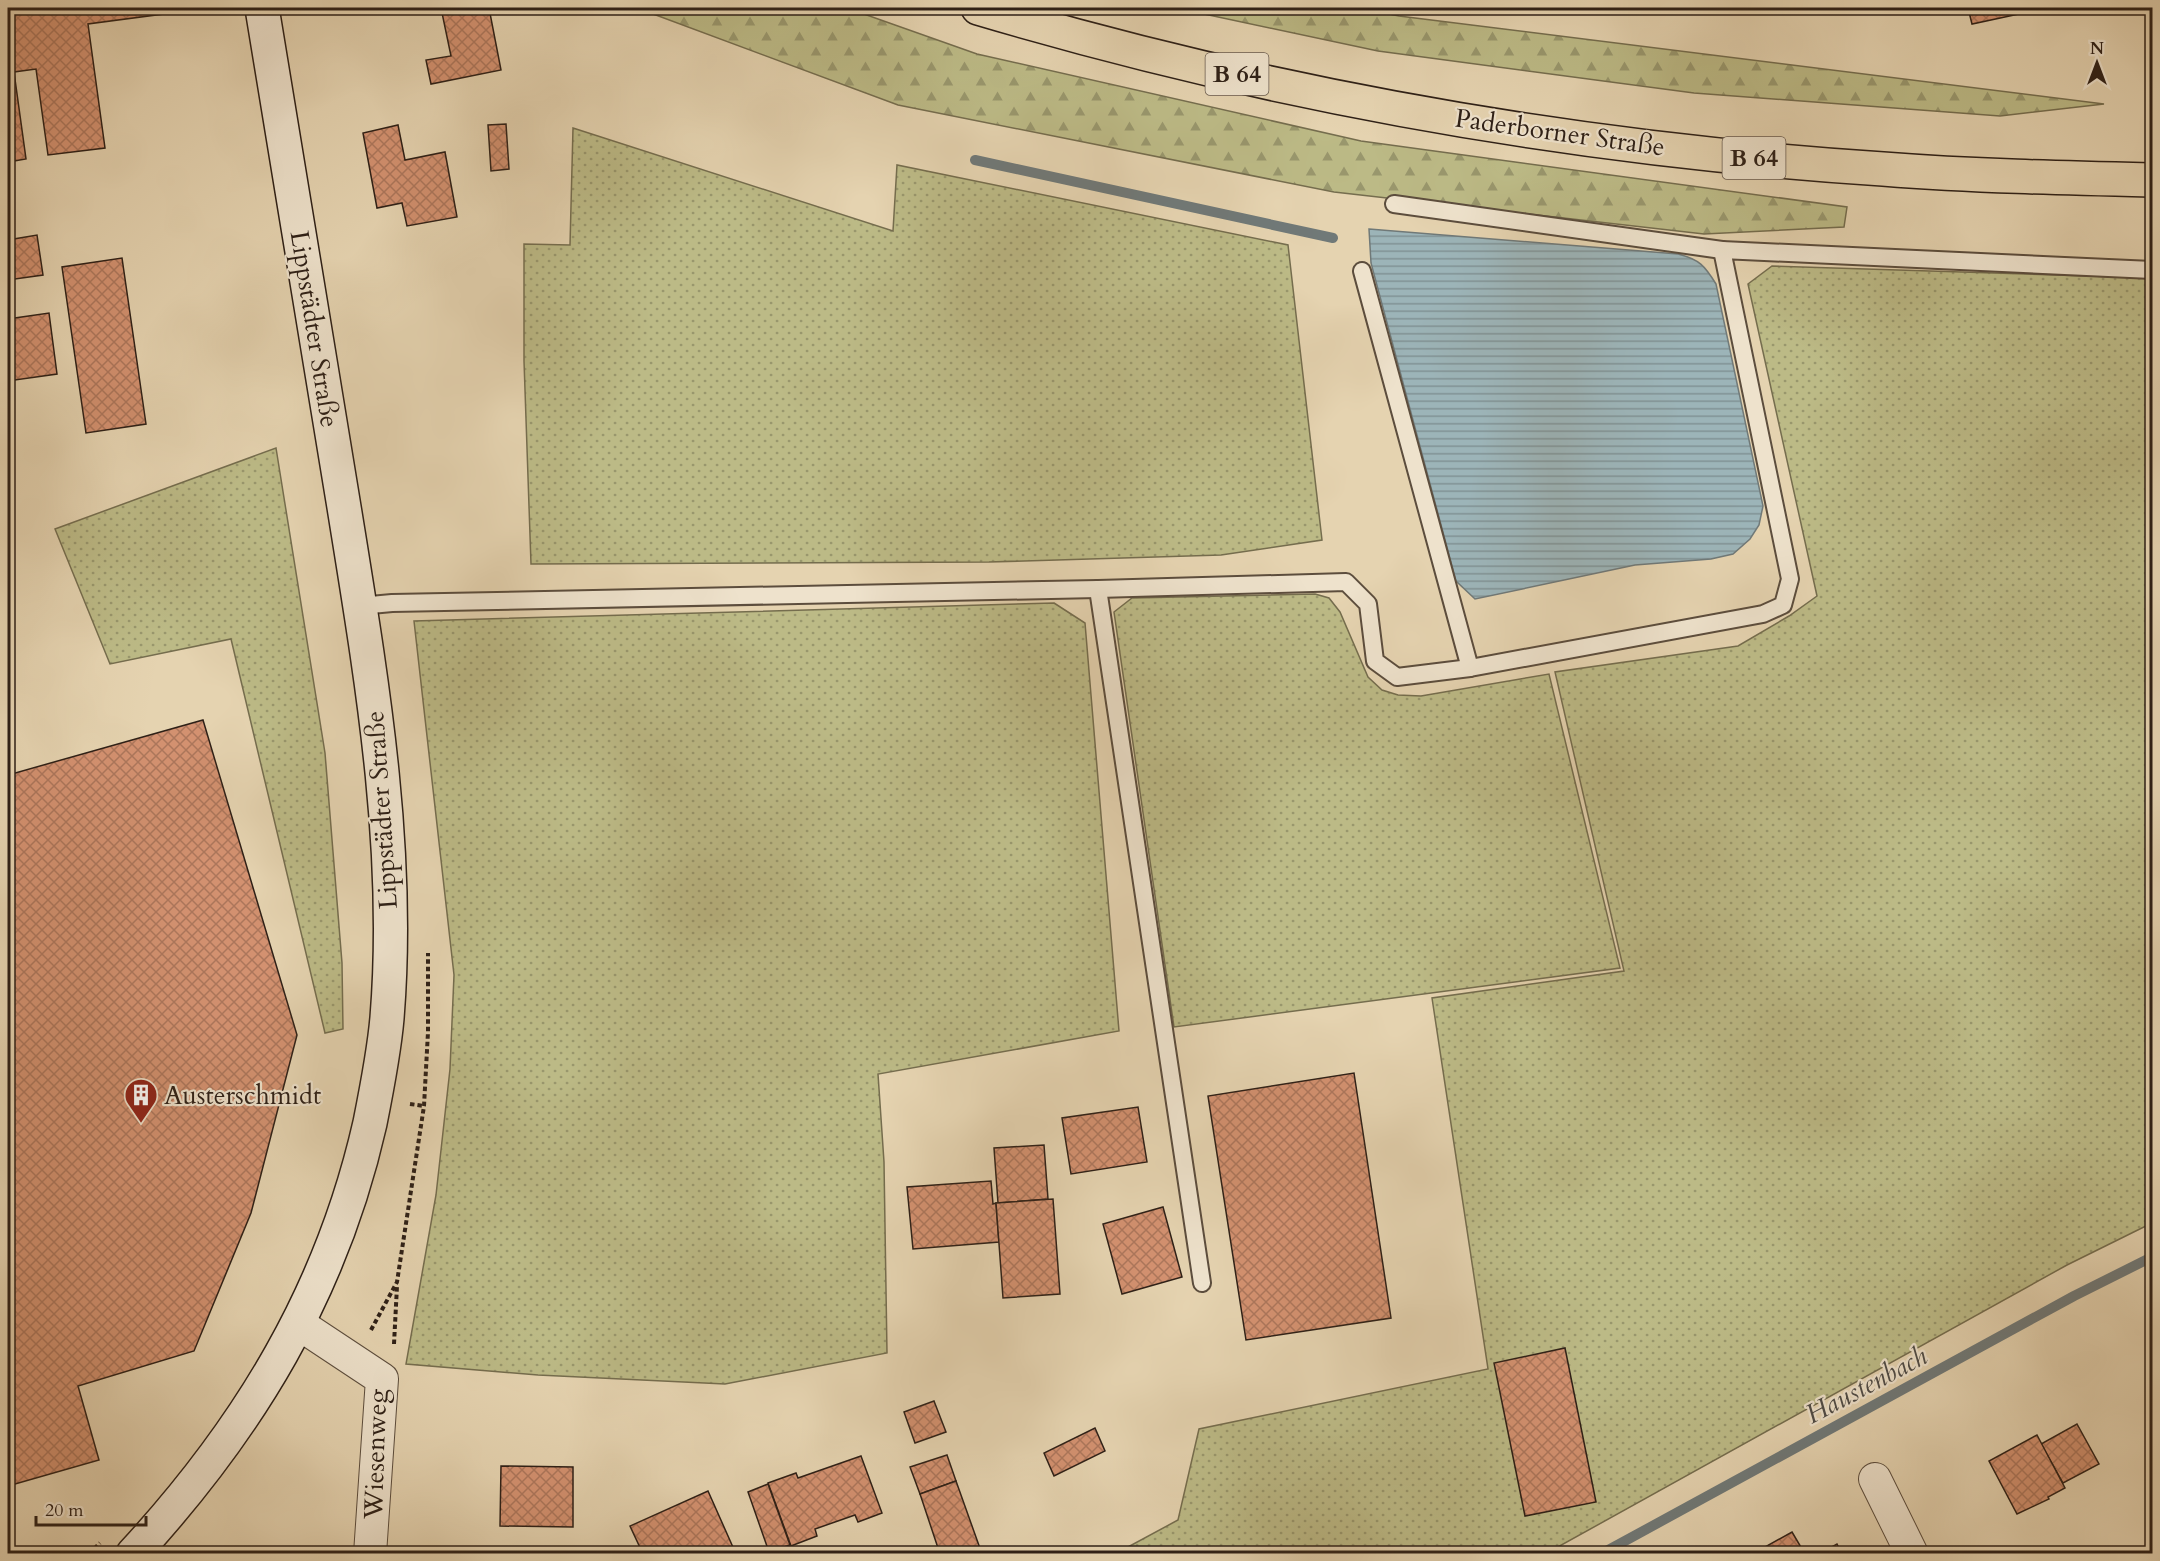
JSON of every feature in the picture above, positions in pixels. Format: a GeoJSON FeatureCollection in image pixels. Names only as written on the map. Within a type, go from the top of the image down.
{"type":"FeatureCollection","features":[{"type":"Feature","properties":{"kind":"main road","name":"Lippstädter Straße"},"geometry":{"type":"LineString","coordinates":[[133,1554],[223,1446],[263,1388],[299,1324],[335,1242],[360,1163],[379,1078],[387,1019],[389,859],[380,750],[360,606],[262,8]]}},
{"type":"Feature","properties":{"kind":"main road","name":"Paderborner Straße"},"geometry":{"type":"LineString","coordinates":[[978,8],[1247,77],[1372,103],[1499,125],[1754,159],[2010,177],[2152,180]]}},
{"type":"Feature","properties":{"kind":"street","name":"Wiesenweg"},"geometry":{"type":"LineString","coordinates":[[299,1324],[382,1379],[370,1554]]}},
{"type":"Feature","properties":{"kind":"street"},"geometry":{"type":"LineString","coordinates":[[1875,1479],[1912,1554]]}},
{"type":"Feature","properties":{"kind":"lane"},"geometry":{"type":"LineString","coordinates":[[1394,204],[1722,250],[2152,270]]}},
{"type":"Feature","properties":{"kind":"lane"},"geometry":{"type":"LineString","coordinates":[[360,606],[404,602],[1346,582],[1368,604],[1375,661],[1397,677],[1470,668],[1763,614],[1783,605],[1790,579],[1722,250]]}},
{"type":"Feature","properties":{"kind":"lane"},"geometry":{"type":"LineString","coordinates":[[1362,271],[1470,668]]}},
{"type":"Feature","properties":{"kind":"lane"},"geometry":{"type":"LineString","coordinates":[[1098,589],[1202,1283]]}},
{"type":"Feature","properties":{"kind":"path"},"geometry":{"type":"LineString","coordinates":[[382,1379],[393,1347],[397,1282]]}},
{"type":"Feature","properties":{"kind":"green space"},"geometry":{"type":"Polygon","coordinates":[[[637,8],[847,8],[977,54],[1361,141],[1847,207],[1844,227],[1704,234],[1334,192],[898,105],[637,8]]]}},
{"type":"Feature","properties":{"kind":"green space"},"geometry":{"type":"Polygon","coordinates":[[[1176,8],[1360,8],[1399,16],[2104,104],[2000,116],[1694,93],[1378,51],[1176,8]]]}},
{"type":"Feature","properties":{"kind":"green space"},"geometry":{"type":"Polygon","coordinates":[[[573,128],[893,231],[897,165],[1288,245],[1322,540],[1221,555],[989,562],[531,564],[524,361],[524,244],[570,245],[573,128]]]}},
{"type":"Feature","properties":{"kind":"green space"},"geometry":{"type":"Polygon","coordinates":[[[1772,266],[2152,278],[2152,1223],[2067,1265],[1547,1553],[1115,1554],[1178,1520],[1199,1429],[1488,1369],[1432,998],[1624,971],[1555,672],[1738,646],[1789,616],[1817,596],[1748,284],[1772,266]]]}},
{"type":"Feature","properties":{"kind":"green space"},"geometry":{"type":"Polygon","coordinates":[[[276,448],[325,753],[342,963],[343,1029],[325,1033],[231,639],[110,664],[55,529],[276,448]]]}},
{"type":"Feature","properties":{"kind":"green space"},"geometry":{"type":"Polygon","coordinates":[[[1315,594],[1329,598],[1340,612],[1368,677],[1382,690],[1398,695],[1421,696],[1549,674],[1620,968],[1174,1027],[1114,612],[1132,598],[1315,594]]]}},
{"type":"Feature","properties":{"kind":"green space"},"geometry":{"type":"Polygon","coordinates":[[[1054,603],[1085,623],[1119,1031],[878,1074],[884,1162],[887,1353],[725,1384],[538,1375],[406,1364],[436,1195],[450,1069],[454,975],[414,621],[1054,603]]]}},
{"type":"Feature","properties":{"kind":"water"},"geometry":{"type":"Polygon","coordinates":[[[1369,229],[1678,254],[1701,264],[1716,284],[1763,506],[1759,525],[1750,539],[1733,554],[1711,559],[1635,565],[1475,599],[1456,581],[1371,263],[1369,229]]]}},
{"type":"Feature","properties":{"kind":"building"},"geometry":{"type":"Polygon","coordinates":[[[27,8],[170,8],[171,13],[88,24],[105,148],[48,155],[36,69],[14,72],[26,159],[8,162],[8,15],[28,12],[27,8]]]}},
{"type":"Feature","properties":{"kind":"building"},"geometry":{"type":"Polygon","coordinates":[[[441,8],[489,8],[501,70],[431,84],[426,60],[451,56],[441,8]]]}},
{"type":"Feature","properties":{"kind":"building"},"geometry":{"type":"Polygon","coordinates":[[[1968,8],[2047,8],[1972,24],[1968,8]]]}},
{"type":"Feature","properties":{"kind":"building"},"geometry":{"type":"Polygon","coordinates":[[[2147,8],[2152,8],[2152,30],[2147,8]]]}},
{"type":"Feature","properties":{"kind":"building"},"geometry":{"type":"Polygon","coordinates":[[[506,124],[509,169],[491,171],[488,125],[506,124]]]}},
{"type":"Feature","properties":{"kind":"building"},"geometry":{"type":"Polygon","coordinates":[[[398,125],[405,160],[445,152],[457,217],[407,226],[402,203],[377,208],[363,133],[398,125]]]}},
{"type":"Feature","properties":{"kind":"building"},"geometry":{"type":"Polygon","coordinates":[[[37,235],[43,275],[8,280],[8,240],[37,235]]]}},
{"type":"Feature","properties":{"kind":"building"},"geometry":{"type":"Polygon","coordinates":[[[122,258],[146,424],[86,433],[62,267],[122,258]]]}},
{"type":"Feature","properties":{"kind":"building"},"geometry":{"type":"Polygon","coordinates":[[[49,313],[57,374],[8,381],[8,319],[49,313]]]}},
{"type":"Feature","properties":{"kind":"building","name":"Austerschmidt"},"geometry":{"type":"Polygon","coordinates":[[[203,720],[297,1035],[251,1213],[194,1351],[78,1386],[99,1460],[8,1486],[8,1403],[10,1402],[8,1392],[8,775],[203,720]]]}},
{"type":"Feature","properties":{"kind":"building"},"geometry":{"type":"Polygon","coordinates":[[[1354,1073],[1391,1318],[1246,1340],[1208,1096],[1354,1073]]]}},
{"type":"Feature","properties":{"kind":"building"},"geometry":{"type":"Polygon","coordinates":[[[1138,1107],[1147,1162],[1071,1174],[1062,1118],[1138,1107]]]}},
{"type":"Feature","properties":{"kind":"building"},"geometry":{"type":"Polygon","coordinates":[[[1044,1145],[1048,1199],[998,1203],[994,1148],[1044,1145]]]}},
{"type":"Feature","properties":{"kind":"building"},"geometry":{"type":"Polygon","coordinates":[[[991,1181],[993,1204],[996,1203],[999,1242],[913,1249],[907,1187],[991,1181]]]}},
{"type":"Feature","properties":{"kind":"building"},"geometry":{"type":"Polygon","coordinates":[[[1053,1199],[1060,1294],[1003,1298],[996,1203],[1053,1199]]]}},
{"type":"Feature","properties":{"kind":"building"},"geometry":{"type":"Polygon","coordinates":[[[1163,1207],[1182,1277],[1122,1294],[1103,1224],[1163,1207]]]}},
{"type":"Feature","properties":{"kind":"building"},"geometry":{"type":"Polygon","coordinates":[[[1565,1348],[1596,1502],[1525,1516],[1494,1363],[1565,1348]]]}},
{"type":"Feature","properties":{"kind":"building"},"geometry":{"type":"Polygon","coordinates":[[[934,1401],[946,1432],[915,1443],[904,1412],[934,1401]]]}},
{"type":"Feature","properties":{"kind":"building"},"geometry":{"type":"Polygon","coordinates":[[[2077,1424],[2099,1464],[2063,1483],[2041,1444],[2077,1424]]]}},
{"type":"Feature","properties":{"kind":"building"},"geometry":{"type":"Polygon","coordinates":[[[1095,1428],[1105,1451],[1054,1476],[1044,1453],[1095,1428]]]}},
{"type":"Feature","properties":{"kind":"building"},"geometry":{"type":"Polygon","coordinates":[[[2037,1435],[2065,1488],[2048,1497],[2049,1499],[2017,1514],[1989,1461],[2037,1435]]]}},
{"type":"Feature","properties":{"kind":"building"},"geometry":{"type":"Polygon","coordinates":[[[947,1455],[956,1481],[920,1494],[910,1467],[947,1455]]]}},
{"type":"Feature","properties":{"kind":"building"},"geometry":{"type":"Polygon","coordinates":[[[861,1456],[882,1513],[858,1522],[855,1515],[815,1529],[817,1536],[791,1546],[768,1483],[796,1473],[798,1478],[861,1456]]]}},
{"type":"Feature","properties":{"kind":"building"},"geometry":{"type":"Polygon","coordinates":[[[501,1466],[573,1467],[573,1527],[500,1526],[501,1466]]]}},
{"type":"Feature","properties":{"kind":"building"},"geometry":{"type":"Polygon","coordinates":[[[956,1481],[982,1554],[940,1554],[920,1494],[956,1481]]]}},
{"type":"Feature","properties":{"kind":"building"},"geometry":{"type":"Polygon","coordinates":[[[768,1484],[790,1545],[769,1552],[748,1492],[768,1484]]]}},
{"type":"Feature","properties":{"kind":"building"},"geometry":{"type":"Polygon","coordinates":[[[708,1491],[736,1554],[643,1554],[630,1526],[708,1491]]]}},
{"type":"Feature","properties":{"kind":"building"},"geometry":{"type":"Polygon","coordinates":[[[1792,1532],[1805,1554],[1757,1554],[1756,1552],[1792,1532]]]}},
{"type":"Feature","properties":{"kind":"building"},"geometry":{"type":"Polygon","coordinates":[[[1837,1544],[1842,1554],[1819,1554],[1837,1544]]]}},
{"type":"Feature","properties":{"kind":"waterway"},"geometry":{"type":"LineString","coordinates":[[975,160],[1333,238]]}},
{"type":"Feature","properties":{"kind":"waterway","name":"Haustenbach"},"geometry":{"type":"LineString","coordinates":[[1601,1554],[2074,1296],[2152,1257]]}},
{"type":"Feature","properties":{"kind":"place","name":"Austerschmidt"},"geometry":{"type":"Point","coordinates":[141,1124]}}]}
